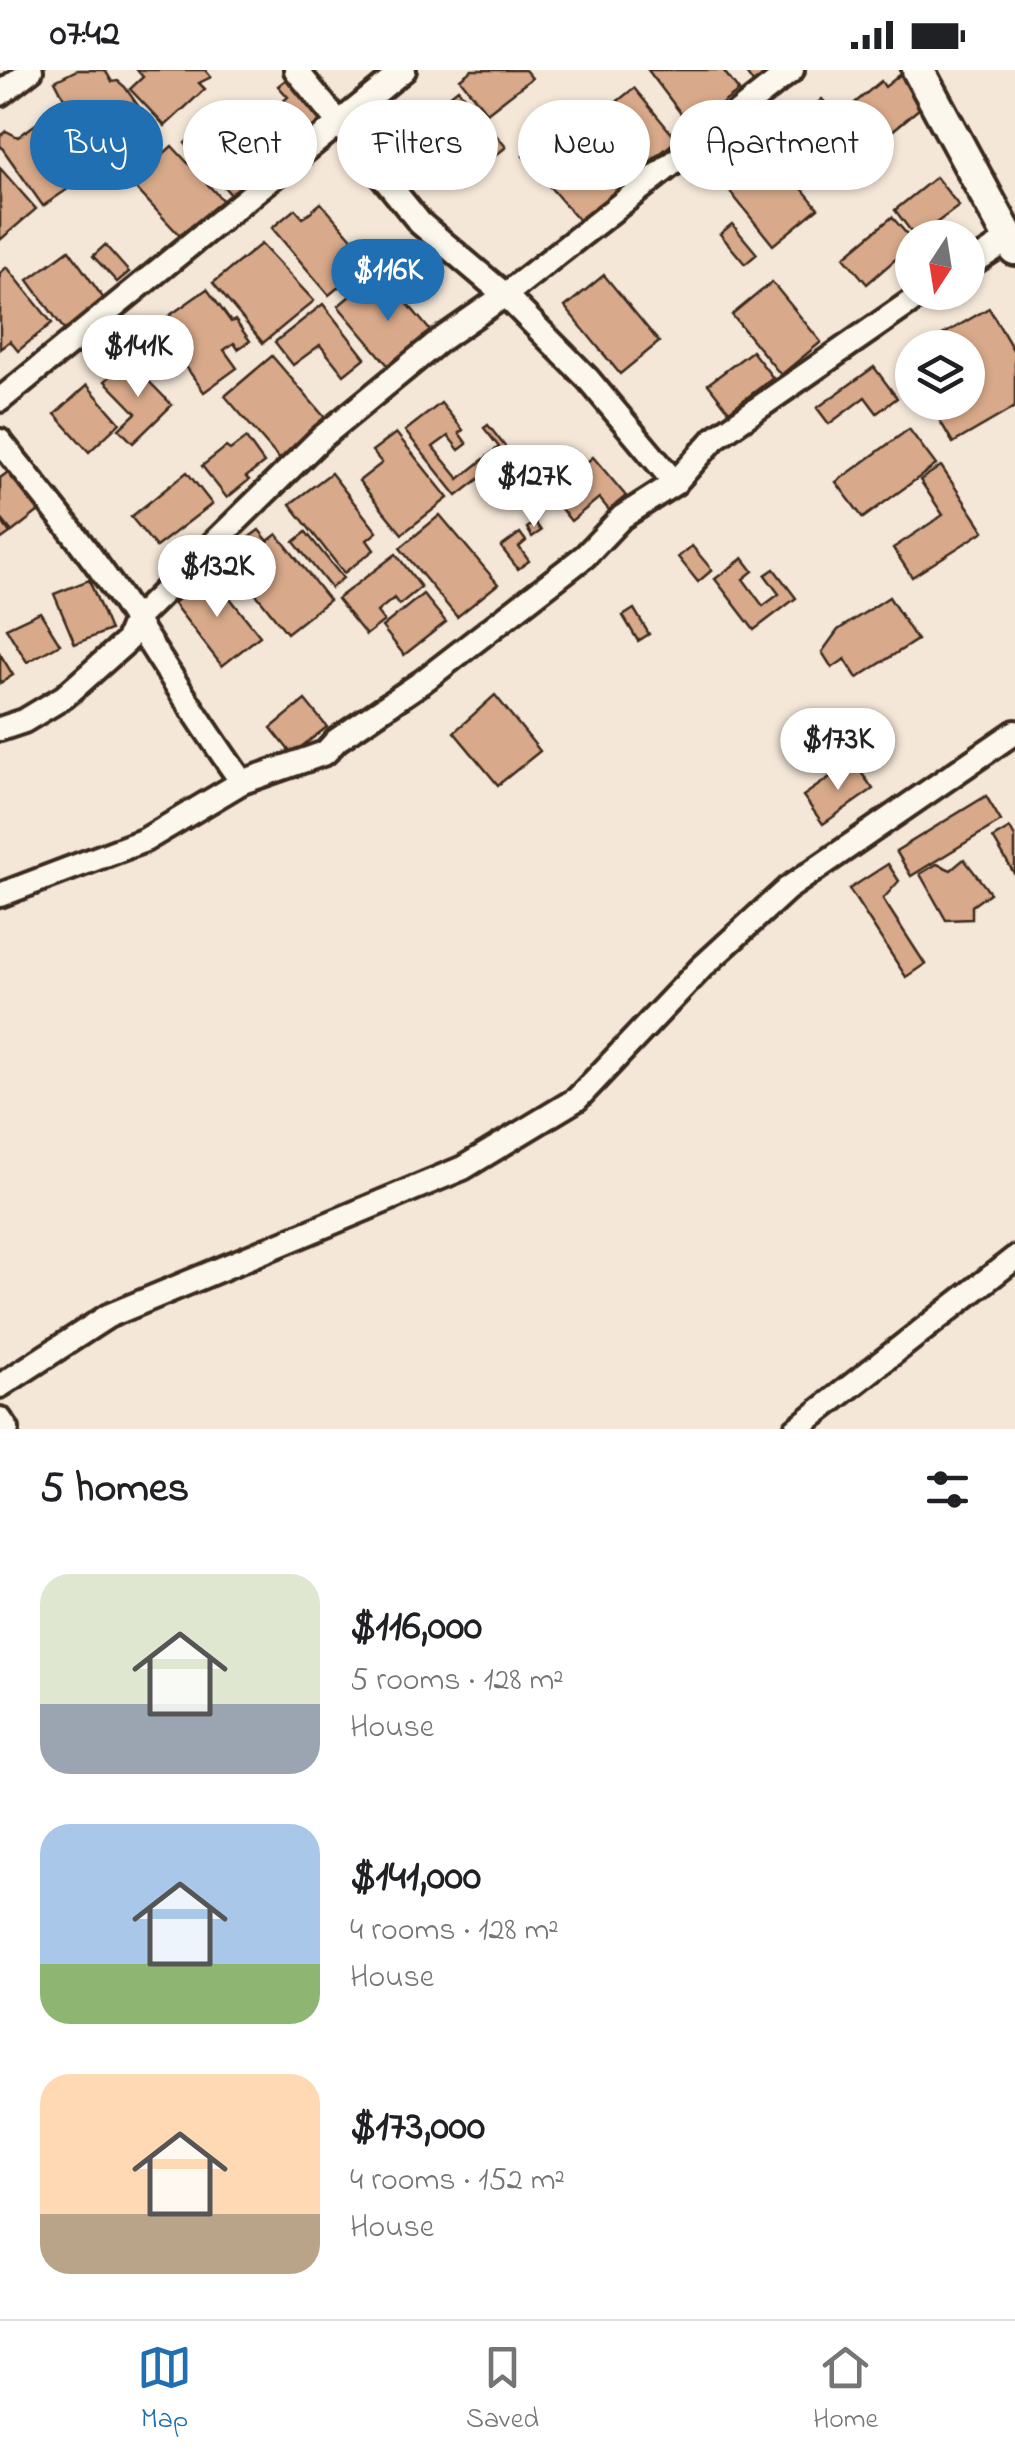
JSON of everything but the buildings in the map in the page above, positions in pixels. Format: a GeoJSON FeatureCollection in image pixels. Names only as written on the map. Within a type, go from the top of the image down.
{"type":"FeatureCollection","features":[{"type":"Feature","properties":{"kind":"street"},"geometry":{"type":"LineString","coordinates":[[4,83],[31,70]]}},
{"type":"Feature","properties":{"kind":"street"},"geometry":{"type":"LineString","coordinates":[[0,400],[337,124],[296,70]]}},
{"type":"Feature","properties":{"kind":"street"},"geometry":{"type":"LineString","coordinates":[[367,100],[404,70]]}},
{"type":"Feature","properties":{"kind":"street"},"geometry":{"type":"LineString","coordinates":[[0,729],[24,721],[64,697],[126,642],[135,620],[320,438],[439,341],[505,295],[792,70]]}},
{"type":"Feature","properties":{"kind":"street"},"geometry":{"type":"LineString","coordinates":[[918,70],[1013,244],[985,258]]}},
{"type":"Feature","properties":{"kind":"street"},"geometry":{"type":"LineString","coordinates":[[392,190],[420,223],[505,295],[588,378],[675,484]]}},
{"type":"Feature","properties":{"kind":"street"},"geometry":{"type":"LineString","coordinates":[[0,869],[6,893],[145,840],[242,782],[325,753],[337,740],[422,682],[585,556],[622,517],[675,484],[715,438],[899,310]]}},
{"type":"Feature","properties":{"kind":"street"},"geometry":{"type":"LineString","coordinates":[[0,441],[53,506],[135,620],[182,697],[242,782]]}},
{"type":"Feature","properties":{"kind":"street"},"geometry":{"type":"LineString","coordinates":[[0,1386],[108,1316],[462,1168],[576,1099],[701,968],[787,889],[1015,732]]}},
{"type":"Feature","properties":{"kind":"street"},"geometry":{"type":"LineString","coordinates":[[796,1429],[1015,1258]]}},
{"type":"Feature","properties":{"kind":"street"},"geometry":{"type":"LineString","coordinates":[[0,1419],[7,1429]]}}]}
